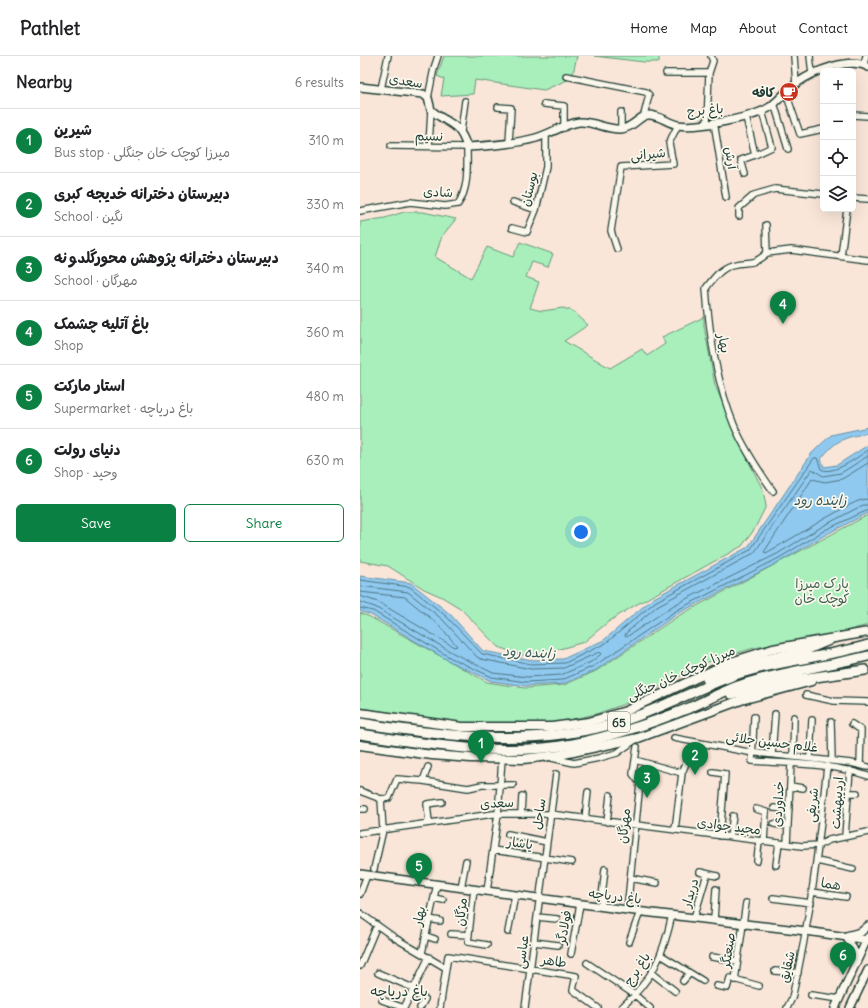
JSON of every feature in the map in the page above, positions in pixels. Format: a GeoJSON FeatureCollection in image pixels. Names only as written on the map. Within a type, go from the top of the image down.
{"type":"FeatureCollection","features":[{"type":"Feature","properties":{"kind":"highway"},"geometry":{"type":"LineString","coordinates":[[675,700],[706,680],[729,670],[803,651],[829,640]]}},
{"type":"Feature","properties":{"kind":"highway","name":"65"},"geometry":{"type":"LineString","coordinates":[[360,723],[457,736],[512,738],[571,733],[610,724],[675,700],[711,683],[762,667],[868,645]]}},
{"type":"Feature","properties":{"kind":"highway","name":"65"},"geometry":{"type":"LineString","coordinates":[[360,734],[456,746],[492,748],[545,747],[573,744],[654,722],[718,695],[766,678],[868,656]]}},
{"type":"Feature","properties":{"kind":"highway"},"geometry":{"type":"LineString","coordinates":[[718,695],[745,692],[801,679],[867,669]]}},
{"type":"Feature","properties":{"kind":"main road","name":"میرزا کوچک خان جنگلی"},"geometry":{"type":"LineString","coordinates":[[360,713],[462,727],[552,727],[589,722],[626,710],[728,662],[773,649],[868,632]]}},
{"type":"Feature","properties":{"kind":"main road"},"geometry":{"type":"LineString","coordinates":[[360,745],[432,755],[502,758],[546,756],[638,738],[766,692],[867,669]]}},
{"type":"Feature","properties":{"kind":"street"},"geometry":{"type":"LineString","coordinates":[[380,89],[388,56]]}},
{"type":"Feature","properties":{"kind":"street"},"geometry":{"type":"LineString","coordinates":[[428,98],[438,56]]}},
{"type":"Feature","properties":{"kind":"street"},"geometry":{"type":"LineString","coordinates":[[706,123],[709,74],[713,61],[711,56]]}},
{"type":"Feature","properties":{"kind":"street"},"geometry":{"type":"LineString","coordinates":[[794,56],[796,84]]}},
{"type":"Feature","properties":{"kind":"street"},"geometry":{"type":"LineString","coordinates":[[810,56],[812,74]]}},
{"type":"Feature","properties":{"kind":"street"},"geometry":{"type":"LineString","coordinates":[[866,56],[866,65]]}},
{"type":"Feature","properties":{"kind":"street","name":"باغ برج"},"geometry":{"type":"LineString","coordinates":[[644,115],[651,114],[678,124],[706,123],[746,117],[762,111],[796,84],[812,74],[844,63],[866,65]]}},
{"type":"Feature","properties":{"kind":"street"},"geometry":{"type":"LineString","coordinates":[[666,73],[709,74]]}},
{"type":"Feature","properties":{"kind":"street"},"geometry":{"type":"LineString","coordinates":[[429,146],[431,110],[453,123],[461,131],[467,147],[509,142],[546,134],[578,122],[595,123],[621,129],[634,126],[644,115],[648,93],[566,76]]}},
{"type":"Feature","properties":{"kind":"street","name":"سعدی"},"geometry":{"type":"LineString","coordinates":[[360,87],[423,94],[428,98],[431,110]]}},
{"type":"Feature","properties":{"kind":"street"},"geometry":{"type":"LineString","coordinates":[[786,93],[800,134],[820,130]]}},
{"type":"Feature","properties":{"kind":"street"},"geometry":{"type":"LineString","coordinates":[[461,131],[465,102]]}},
{"type":"Feature","properties":{"kind":"street"},"geometry":{"type":"LineString","coordinates":[[774,103],[788,149]]}},
{"type":"Feature","properties":{"kind":"street"},"geometry":{"type":"LineString","coordinates":[[544,104],[564,106],[564,128]]}},
{"type":"Feature","properties":{"kind":"street"},"geometry":{"type":"LineString","coordinates":[[498,107],[510,108],[509,142]]}},
{"type":"Feature","properties":{"kind":"street"},"geometry":{"type":"LineString","coordinates":[[744,174],[741,160],[772,147],[762,111]]}},
{"type":"Feature","properties":{"kind":"street"},"geometry":{"type":"LineString","coordinates":[[621,112],[621,129]]}},
{"type":"Feature","properties":{"kind":"street"},"geometry":{"type":"LineString","coordinates":[[856,115],[868,116]]}},
{"type":"Feature","properties":{"kind":"street"},"geometry":{"type":"LineString","coordinates":[[746,117],[755,155]]}},
{"type":"Feature","properties":{"kind":"street","name":"آرش"},"geometry":{"type":"LineString","coordinates":[[714,122],[726,197]]}},
{"type":"Feature","properties":{"kind":"street","name":"شیرانی"},"geometry":{"type":"LineString","coordinates":[[617,249],[611,231],[621,167],[673,164],[669,143],[678,124]]}},
{"type":"Feature","properties":{"kind":"street","name":"بوستان"},"geometry":{"type":"LineString","coordinates":[[512,228],[527,232],[536,210],[546,167],[546,134]]}},
{"type":"Feature","properties":{"kind":"street","name":"نسیم"},"geometry":{"type":"LineString","coordinates":[[391,146],[467,147]]}},
{"type":"Feature","properties":{"kind":"street","name":"شادی"},"geometry":{"type":"LineString","coordinates":[[360,211],[410,202],[445,206],[458,204],[463,197],[467,178],[467,147]]}},
{"type":"Feature","properties":{"kind":"street"},"geometry":{"type":"LineString","coordinates":[[739,216],[739,208],[754,195],[775,189],[820,194]]}},
{"type":"Feature","properties":{"kind":"street"},"geometry":{"type":"LineString","coordinates":[[856,198],[868,199]]}},
{"type":"Feature","properties":{"kind":"street"},"geometry":{"type":"LineString","coordinates":[[513,202],[536,210]]}},
{"type":"Feature","properties":{"kind":"street"},"geometry":{"type":"LineString","coordinates":[[841,256],[847,212]]}},
{"type":"Feature","properties":{"kind":"street"},"geometry":{"type":"LineString","coordinates":[[766,225],[767,253],[791,250],[868,260]]}},
{"type":"Feature","properties":{"kind":"street","name":"بهار"},"geometry":{"type":"LineString","coordinates":[[767,253],[756,262],[731,266],[717,274],[706,288],[708,323],[722,384],[734,425],[757,468],[773,491]]}},
{"type":"Feature","properties":{"kind":"street"},"geometry":{"type":"LineString","coordinates":[[806,695],[834,701],[868,702]]}},
{"type":"Feature","properties":{"kind":"street"},"geometry":{"type":"LineString","coordinates":[[767,762],[770,754],[775,714]]}},
{"type":"Feature","properties":{"kind":"street"},"geometry":{"type":"LineString","coordinates":[[754,717],[752,761],[827,766],[850,770],[868,776]]}},
{"type":"Feature","properties":{"kind":"street"},"geometry":{"type":"LineString","coordinates":[[793,756],[794,717]]}},
{"type":"Feature","properties":{"kind":"street"},"geometry":{"type":"LineString","coordinates":[[810,758],[812,720]]}},
{"type":"Feature","properties":{"kind":"street"},"geometry":{"type":"LineString","coordinates":[[831,722],[832,760]]}},
{"type":"Feature","properties":{"kind":"street"},"geometry":{"type":"LineString","coordinates":[[852,724],[861,730],[860,765]]}},
{"type":"Feature","properties":{"kind":"street","name":"غلام حسین جلائی"},"geometry":{"type":"LineString","coordinates":[[674,738],[752,752],[832,760],[868,767]]}},
{"type":"Feature","properties":{"kind":"street","name":"مهرگان"},"geometry":{"type":"LineString","coordinates":[[627,910],[640,783],[633,774],[637,747]]}},
{"type":"Feature","properties":{"kind":"street"},"geometry":{"type":"LineString","coordinates":[[675,830],[682,773],[691,751]]}},
{"type":"Feature","properties":{"kind":"street"},"geometry":{"type":"LineString","coordinates":[[488,891],[498,814],[502,758]]}},
{"type":"Feature","properties":{"kind":"street"},"geometry":{"type":"LineString","coordinates":[[635,760],[682,773]]}},
{"type":"Feature","properties":{"kind":"street","name":"خداوردی"},"geometry":{"type":"LineString","coordinates":[[787,844],[791,764]]}},
{"type":"Feature","properties":{"kind":"street","name":"شریفی"},"geometry":{"type":"LineString","coordinates":[[819,846],[827,766]]}},
{"type":"Feature","properties":{"kind":"street"},"geometry":{"type":"LineString","coordinates":[[424,781],[428,767]]}},
{"type":"Feature","properties":{"kind":"street","name":"اردیبهشت"},"geometry":{"type":"LineString","coordinates":[[845,836],[850,770]]}},
{"type":"Feature","properties":{"kind":"street"},"geometry":{"type":"LineString","coordinates":[[713,772],[725,774],[720,836]]}},
{"type":"Feature","properties":{"kind":"street","name":"ساحل"},"geometry":{"type":"LineString","coordinates":[[539,898],[556,774]]}},
{"type":"Feature","properties":{"kind":"street"},"geometry":{"type":"LineString","coordinates":[[360,791],[381,799],[389,798],[397,779],[424,781],[468,788],[482,784],[513,785]]}},
{"type":"Feature","properties":{"kind":"street"},"geometry":{"type":"LineString","coordinates":[[790,786],[803,788]]}},
{"type":"Feature","properties":{"kind":"street"},"geometry":{"type":"LineString","coordinates":[[586,819],[588,792]]}},
{"type":"Feature","properties":{"kind":"street"},"geometry":{"type":"LineString","coordinates":[[848,792],[857,793]]}},
{"type":"Feature","properties":{"kind":"street"},"geometry":{"type":"LineString","coordinates":[[607,822],[610,795]]}},
{"type":"Feature","properties":{"kind":"street"},"geometry":{"type":"LineString","coordinates":[[521,814],[522,796]]}},
{"type":"Feature","properties":{"kind":"street"},"geometry":{"type":"LineString","coordinates":[[374,869],[383,830],[381,799]]}},
{"type":"Feature","properties":{"kind":"street"},"geometry":{"type":"LineString","coordinates":[[429,822],[427,804],[442,802]]}},
{"type":"Feature","properties":{"kind":"street"},"geometry":{"type":"LineString","coordinates":[[774,808],[789,809]]}},
{"type":"Feature","properties":{"kind":"street"},"geometry":{"type":"LineString","coordinates":[[756,809],[766,812],[757,861]]}},
{"type":"Feature","properties":{"kind":"street","name":"سعدی"},"geometry":{"type":"LineString","coordinates":[[360,832],[498,814],[550,814],[636,826]]}},
{"type":"Feature","properties":{"kind":"street"},"geometry":{"type":"LineString","coordinates":[[730,837],[733,816]]}},
{"type":"Feature","properties":{"kind":"street"},"geometry":{"type":"LineString","coordinates":[[774,824],[788,826]]}},
{"type":"Feature","properties":{"kind":"street","name":"مجید جوادی"},"geometry":{"type":"LineString","coordinates":[[636,826],[787,844],[819,846],[829,840],[868,832]]}},
{"type":"Feature","properties":{"kind":"street"},"geometry":{"type":"LineString","coordinates":[[508,834],[547,842]]}},
{"type":"Feature","properties":{"kind":"street"},"geometry":{"type":"LineString","coordinates":[[776,865],[779,843]]}},
{"type":"Feature","properties":{"kind":"street"},"geometry":{"type":"LineString","coordinates":[[806,930],[819,846]]}},
{"type":"Feature","properties":{"kind":"street","name":"یاشار"},"geometry":{"type":"LineString","coordinates":[[493,850],[545,857]]}},
{"type":"Feature","properties":{"kind":"street"},"geometry":{"type":"LineString","coordinates":[[545,857],[572,862]]}},
{"type":"Feature","properties":{"kind":"street"},"geometry":{"type":"LineString","coordinates":[[461,888],[466,861]]}},
{"type":"Feature","properties":{"kind":"street"},"geometry":{"type":"LineString","coordinates":[[817,861],[853,869]]}},
{"type":"Feature","properties":{"kind":"street"},"geometry":{"type":"LineString","coordinates":[[600,906],[605,869]]}},
{"type":"Feature","properties":{"kind":"street"},"geometry":{"type":"LineString","coordinates":[[700,872],[717,876]]}},
{"type":"Feature","properties":{"kind":"street"},"geometry":{"type":"LineString","coordinates":[[360,894],[364,874]]}},
{"type":"Feature","properties":{"kind":"street","name":"باغ دریاچه"},"geometry":{"type":"LineString","coordinates":[[364,874],[640,912],[806,930],[868,939]]}},
{"type":"Feature","properties":{"kind":"street","name":"دربدار"},"geometry":{"type":"LineString","coordinates":[[694,918],[707,874]]}},
{"type":"Feature","properties":{"kind":"street"},"geometry":{"type":"LineString","coordinates":[[630,878],[657,883]]}},
{"type":"Feature","properties":{"kind":"street","name":"بهار"},"geometry":{"type":"LineString","coordinates":[[422,953],[437,884]]}},
{"type":"Feature","properties":{"kind":"street","name":"مژگان"},"geometry":{"type":"LineString","coordinates":[[474,889],[468,942],[487,946]]}},
{"type":"Feature","properties":{"kind":"street"},"geometry":{"type":"LineString","coordinates":[[714,920],[716,889]]}},
{"type":"Feature","properties":{"kind":"street","name":"هما"},"geometry":{"type":"LineString","coordinates":[[812,892],[846,897]]}},
{"type":"Feature","properties":{"kind":"street"},"geometry":{"type":"LineString","coordinates":[[508,932],[515,895]]}},
{"type":"Feature","properties":{"kind":"street"},"geometry":{"type":"LineString","coordinates":[[434,898],[443,900]]}},
{"type":"Feature","properties":{"kind":"street","name":"عباسی"},"geometry":{"type":"LineString","coordinates":[[525,1008],[539,898]]}},
{"type":"Feature","properties":{"kind":"street"},"geometry":{"type":"LineString","coordinates":[[773,898],[810,903]]}},
{"type":"Feature","properties":{"kind":"street","name":"صنعتگر"},"geometry":{"type":"LineString","coordinates":[[735,980],[746,903]]}},
{"type":"Feature","properties":{"kind":"street","name":"فولادگر"},"geometry":{"type":"LineString","coordinates":[[571,954],[580,904]]}},
{"type":"Feature","properties":{"kind":"street"},"geometry":{"type":"LineString","coordinates":[[629,942],[640,912]]}},
{"type":"Feature","properties":{"kind":"street"},"geometry":{"type":"LineString","coordinates":[[360,913],[395,938],[446,968]]}},
{"type":"Feature","properties":{"kind":"street","name":"باغ برج"},"geometry":{"type":"LineString","coordinates":[[621,1008],[652,973],[660,955],[672,916]]}},
{"type":"Feature","properties":{"kind":"street"},"geometry":{"type":"LineString","coordinates":[[537,917],[557,919]]}},
{"type":"Feature","properties":{"kind":"street"},"geometry":{"type":"LineString","coordinates":[[429,919],[440,921]]}},
{"type":"Feature","properties":{"kind":"street"},"geometry":{"type":"LineString","coordinates":[[360,966],[377,925]]}},
{"type":"Feature","properties":{"kind":"street"},"geometry":{"type":"LineString","coordinates":[[858,958],[846,936],[853,935],[868,926]]}},
{"type":"Feature","properties":{"kind":"street","name":"شقایق"},"geometry":{"type":"LineString","coordinates":[[787,1008],[792,998],[806,930]]}},
{"type":"Feature","properties":{"kind":"street"},"geometry":{"type":"LineString","coordinates":[[451,934],[469,935]]}},
{"type":"Feature","properties":{"kind":"street"},"geometry":{"type":"LineString","coordinates":[[426,936],[435,939]]}},
{"type":"Feature","properties":{"kind":"street"},"geometry":{"type":"LineString","coordinates":[[835,1008],[868,939]]}},
{"type":"Feature","properties":{"kind":"street"},"geometry":{"type":"LineString","coordinates":[[534,942],[558,945]]}},
{"type":"Feature","properties":{"kind":"street"},"geometry":{"type":"LineString","coordinates":[[660,955],[702,981]]}},
{"type":"Feature","properties":{"kind":"street"},"geometry":{"type":"LineString","coordinates":[[440,1008],[448,956],[531,969]]}},
{"type":"Feature","properties":{"kind":"street"},"geometry":{"type":"LineString","coordinates":[[382,1000],[404,1008],[429,957]]}},
{"type":"Feature","properties":{"kind":"street"},"geometry":{"type":"LineString","coordinates":[[712,957],[738,961]]}},
{"type":"Feature","properties":{"kind":"street"},"geometry":{"type":"LineString","coordinates":[[587,963],[635,994],[650,1008]]}},
{"type":"Feature","properties":{"kind":"street","name":"طاهر"},"geometry":{"type":"LineString","coordinates":[[531,969],[576,976],[573,990],[598,1008]]}},
{"type":"Feature","properties":{"kind":"street"},"geometry":{"type":"LineString","coordinates":[[776,971],[798,973]]}},
{"type":"Feature","properties":{"kind":"street"},"geometry":{"type":"LineString","coordinates":[[850,1008],[867,973],[853,971]]}},
{"type":"Feature","properties":{"kind":"street"},"geometry":{"type":"LineString","coordinates":[[378,973],[425,999],[420,1008]]}},
{"type":"Feature","properties":{"kind":"street"},"geometry":{"type":"LineString","coordinates":[[652,973],[675,991]]}},
{"type":"Feature","properties":{"kind":"street"},"geometry":{"type":"LineString","coordinates":[[683,981],[690,973]]}},
{"type":"Feature","properties":{"kind":"street"},"geometry":{"type":"LineString","coordinates":[[717,986],[727,988],[730,978],[759,986]]}},
{"type":"Feature","properties":{"kind":"street"},"geometry":{"type":"LineString","coordinates":[[811,995],[840,999]]}},
{"type":"Feature","properties":{"kind":"green space"},"geometry":{"type":"Polygon","coordinates":[[[444,56],[577,56],[572,78],[544,90],[475,80],[473,94],[441,96],[444,79],[437,76],[444,56]]]}},
{"type":"Feature","properties":{"kind":"green space"},"geometry":{"type":"Polygon","coordinates":[[[594,56],[659,56],[659,62],[644,62],[594,56]]]}},
{"type":"Feature","properties":{"kind":"green space"},"geometry":{"type":"Polygon","coordinates":[[[404,212],[423,212],[456,219],[442,236],[435,257],[471,278],[487,247],[513,257],[520,242],[553,254],[548,267],[532,262],[526,277],[539,282],[530,308],[542,311],[563,308],[573,311],[588,325],[564,341],[610,368],[642,349],[647,356],[665,344],[662,337],[704,317],[704,326],[715,385],[740,444],[763,490],[766,506],[754,530],[742,546],[632,607],[608,622],[584,642],[543,654],[521,655],[498,647],[460,608],[442,597],[424,589],[388,566],[360,561],[360,222],[385,218],[404,212]]]}},
{"type":"Feature","properties":{"kind":"green space","name":"پارک میرزا کوچک خان"},"geometry":{"type":"Polygon","coordinates":[[[868,515],[868,625],[830,635],[754,648],[708,662],[630,702],[596,714],[564,721],[537,724],[463,724],[360,708],[360,613],[370,617],[487,682],[525,688],[564,685],[596,671],[680,615],[868,515]]]}},
{"type":"Feature","properties":{"kind":"water","name":"زاینده رود"},"geometry":{"type":"Polygon","coordinates":[[[868,427],[868,433],[841,440],[836,443],[821,459],[824,467],[837,465],[868,445],[868,513],[827,534],[781,561],[679,613],[596,670],[563,684],[526,686],[491,681],[449,661],[371,615],[360,611],[360,576],[411,583],[450,614],[483,651],[532,660],[563,659],[604,640],[652,599],[748,547],[812,453],[831,435],[868,427]]]}},
{"type":"Feature","properties":{"kind":"place","name":"کافه"},"geometry":{"type":"Point","coordinates":[789,92]}},
{"type":"Feature","properties":{"kind":"place","name":"باغ آتلیه چشمک"},"geometry":{"type":"Point","coordinates":[783,324]}},
{"type":"Feature","properties":{"kind":"place","name":"شیرین"},"geometry":{"type":"Point","coordinates":[481,763]}},
{"type":"Feature","properties":{"kind":"place","name":"دبیرستان دخترانه خدیجه کبری"},"geometry":{"type":"Point","coordinates":[695,775]}},
{"type":"Feature","properties":{"kind":"place","name":"دبیرستان دخترانه پژوهش محورگلدونه"},"geometry":{"type":"Point","coordinates":[647,798]}},
{"type":"Feature","properties":{"kind":"place","name":"استار مارکت"},"geometry":{"type":"Point","coordinates":[419,886]}},
{"type":"Feature","properties":{"kind":"place","name":"دنیای رولت"},"geometry":{"type":"Point","coordinates":[843,975]}},
{"type":"Feature","properties":{"kind":"district","name":"باغ دریاچه"},"geometry":{"type":"Point","coordinates":[399,991]}}]}
